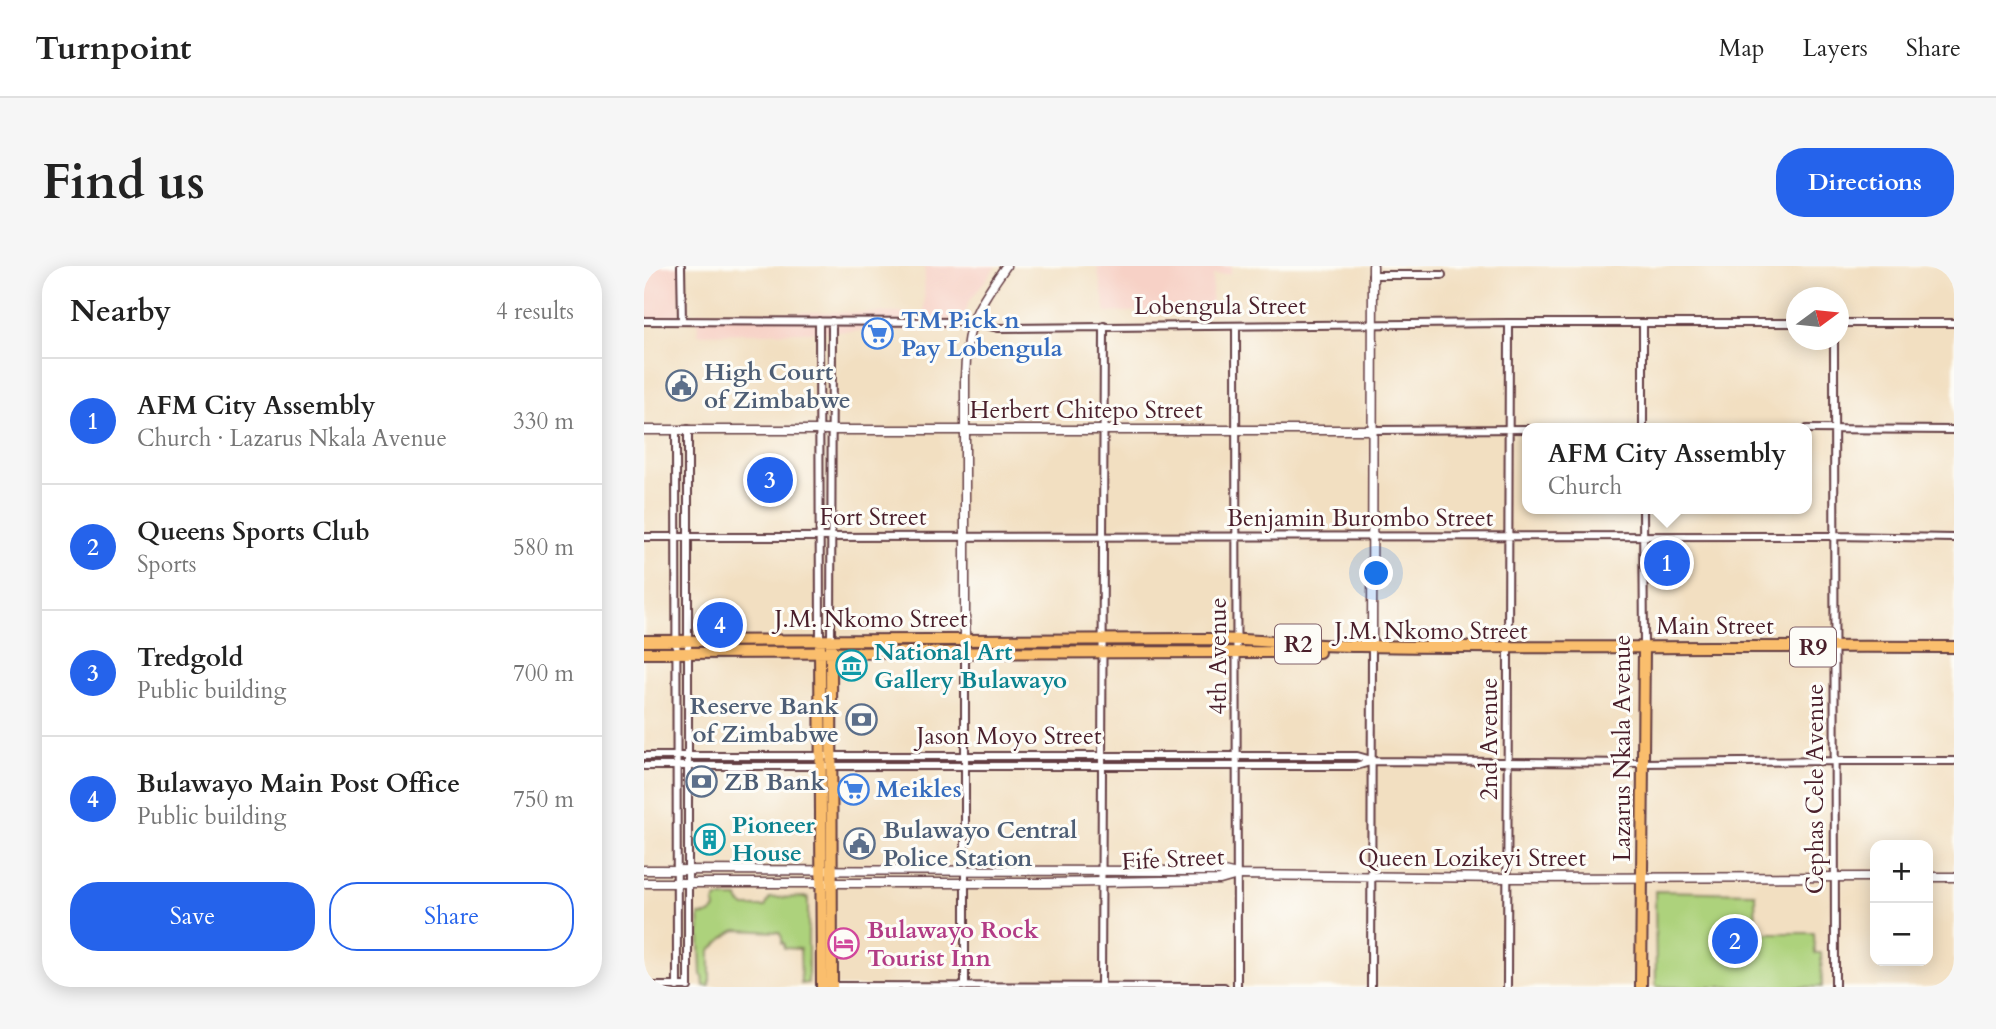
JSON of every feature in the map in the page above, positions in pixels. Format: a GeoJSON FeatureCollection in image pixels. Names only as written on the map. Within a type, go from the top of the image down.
{"type":"FeatureCollection","features":[{"type":"Feature","properties":{"kind":"highway","name":"J.M. Nkomo Street"},"geometry":{"type":"LineString","coordinates":[[644,641],[1255,639],[1286,644],[1372,649]]}},
{"type":"Feature","properties":{"kind":"highway"},"geometry":{"type":"LineString","coordinates":[[825,640],[827,986]]}},
{"type":"Feature","properties":{"kind":"highway","name":"Main Street"},"geometry":{"type":"LineString","coordinates":[[1644,650],[1835,646],[1954,647]]}},
{"type":"Feature","properties":{"kind":"highway","name":"J.M. Nkomo Street"},"geometry":{"type":"LineString","coordinates":[[644,653],[965,655],[1372,649],[1644,650]]}},
{"type":"Feature","properties":{"kind":"highway","name":"Lazarus Nkala Avenue"},"geometry":{"type":"LineString","coordinates":[[1641,987],[1644,650]]}},
{"type":"Feature","properties":{"kind":"street"},"geometry":{"type":"LineString","coordinates":[[681,266],[682,321]]}},
{"type":"Feature","properties":{"kind":"street"},"geometry":{"type":"LineString","coordinates":[[965,986],[967,345],[972,322],[1006,266]]}},
{"type":"Feature","properties":{"kind":"street"},"geometry":{"type":"LineString","coordinates":[[1371,987],[1373,270],[1442,275]]}},
{"type":"Feature","properties":{"kind":"street","name":"Lobengula Street"},"geometry":{"type":"LineString","coordinates":[[644,321],[972,322],[998,328],[1786,323]]}},
{"type":"Feature","properties":{"kind":"street"},"geometry":{"type":"LineString","coordinates":[[819,321],[819,537],[825,640]]}},
{"type":"Feature","properties":{"kind":"street"},"geometry":{"type":"LineString","coordinates":[[825,640],[831,537],[832,321]]}},
{"type":"Feature","properties":{"kind":"street","name":"2nd Avenue"},"geometry":{"type":"LineString","coordinates":[[1507,987],[1508,323]]}},
{"type":"Feature","properties":{"kind":"street"},"geometry":{"type":"LineString","coordinates":[[1643,323],[1643,423]]}},
{"type":"Feature","properties":{"kind":"street"},"geometry":{"type":"LineString","coordinates":[[1849,323],[1954,323]]}},
{"type":"Feature","properties":{"kind":"street"},"geometry":{"type":"LineString","coordinates":[[1101,987],[1104,326]]}},
{"type":"Feature","properties":{"kind":"street","name":"4th Avenue"},"geometry":{"type":"LineString","coordinates":[[1236,326],[1237,987]]}},
{"type":"Feature","properties":{"kind":"street","name":"Cephas Cele Avenue"},"geometry":{"type":"LineString","coordinates":[[1834,350],[1835,987]]}},
{"type":"Feature","properties":{"kind":"street"},"geometry":{"type":"LineString","coordinates":[[644,986],[688,987],[688,429]]}},
{"type":"Feature","properties":{"kind":"street","name":"Herbert Chitepo Street"},"geometry":{"type":"LineString","coordinates":[[644,430],[1522,429]]}},
{"type":"Feature","properties":{"kind":"street"},"geometry":{"type":"LineString","coordinates":[[1812,429],[1954,430]]}},
{"type":"Feature","properties":{"kind":"street"},"geometry":{"type":"LineString","coordinates":[[676,430],[677,987]]}},
{"type":"Feature","properties":{"kind":"street","name":"Lazarus Nkala Avenue"},"geometry":{"type":"LineString","coordinates":[[1643,514],[1644,650]]}},
{"type":"Feature","properties":{"kind":"street","name":"Benjamin Burombo Street"},"geometry":{"type":"LineString","coordinates":[[1102,536],[1954,538]]}},
{"type":"Feature","properties":{"kind":"street","name":"Fort Street"},"geometry":{"type":"LineString","coordinates":[[644,537],[1102,536]]}},
{"type":"Feature","properties":{"kind":"street","name":"Jason Moyo Street"},"geometry":{"type":"LineString","coordinates":[[644,756],[965,766],[1356,766],[1373,761],[1954,761]]}},
{"type":"Feature","properties":{"kind":"street","name":"Jason Moyo Street"},"geometry":{"type":"LineString","coordinates":[[644,766],[965,756],[1357,756],[1373,761]]}},
{"type":"Feature","properties":{"kind":"street","name":"Fife Street"},"geometry":{"type":"LineString","coordinates":[[644,870],[1219,870],[1237,875]]}},
{"type":"Feature","properties":{"kind":"street","name":"Queen Lozikeyi Street"},"geometry":{"type":"LineString","coordinates":[[1237,875],[1508,878],[1870,877]]}},
{"type":"Feature","properties":{"kind":"street","name":"Fife Street"},"geometry":{"type":"LineString","coordinates":[[644,883],[1101,882],[1220,880],[1237,875]]}},
{"type":"Feature","properties":{"kind":"street"},"geometry":{"type":"LineString","coordinates":[[1933,877],[1954,877]]}},
{"type":"Feature","properties":{"kind":"street"},"geometry":{"type":"LineString","coordinates":[[827,986],[1224,987]]}},
{"type":"Feature","properties":{"kind":"shaded area"},"geometry":{"type":"Polygon","coordinates":[[[644,266],[680,266],[680,320],[644,320],[644,266]]]}},
{"type":"Feature","properties":{"kind":"shaded area"},"geometry":{"type":"Polygon","coordinates":[[[925,266],[996,266],[968,303],[962,329],[698,334],[697,312],[924,313],[925,266]]]}},
{"type":"Feature","properties":{"kind":"shaded area"},"geometry":{"type":"Polygon","coordinates":[[[1097,266],[1231,266],[1231,274],[1213,275],[1211,308],[1106,313],[1097,266]]]}},
{"type":"Feature","properties":{"kind":"green space"},"geometry":{"type":"Polygon","coordinates":[[[1655,891],[1755,893],[1756,933],[1814,933],[1815,953],[1821,953],[1822,987],[1656,987],[1655,891]]]}},
{"type":"Feature","properties":{"kind":"green space"},"geometry":{"type":"Polygon","coordinates":[[[808,897],[808,983],[801,984],[800,949],[784,948],[779,932],[736,930],[710,950],[710,986],[704,986],[701,975],[699,915],[708,915],[713,911],[717,898],[738,898],[745,907],[765,907],[770,898],[808,897]]]}},
{"type":"Feature","properties":{"kind":"place","name":"TM Pick n Pay Lobengula"},"geometry":{"type":"Point","coordinates":[878,334]}},
{"type":"Feature","properties":{"kind":"place","name":"High Court of Zimbabwe"},"geometry":{"type":"Point","coordinates":[681,386]}},
{"type":"Feature","properties":{"kind":"place","name":"Tredgold"},"geometry":{"type":"Point","coordinates":[770,480]}},
{"type":"Feature","properties":{"kind":"place","name":"AFM City Assembly"},"geometry":{"type":"Point","coordinates":[1667,563]}},
{"type":"Feature","properties":{"kind":"place","name":"Bulawayo Main Post Office"},"geometry":{"type":"Point","coordinates":[720,625]}},
{"type":"Feature","properties":{"kind":"place","name":"National Art Gallery Bulawayo"},"geometry":{"type":"Point","coordinates":[851,666]}},
{"type":"Feature","properties":{"kind":"place","name":"Reserve Bank of Zimbabwe"},"geometry":{"type":"Point","coordinates":[862,720]}},
{"type":"Feature","properties":{"kind":"place","name":"ZB Bank"},"geometry":{"type":"Point","coordinates":[701,782]}},
{"type":"Feature","properties":{"kind":"place","name":"Meikles"},"geometry":{"type":"Point","coordinates":[853,789]}},
{"type":"Feature","properties":{"kind":"place","name":"Pioneer House"},"geometry":{"type":"Point","coordinates":[709,839]}},
{"type":"Feature","properties":{"kind":"place","name":"Bulawayo Central Police Station"},"geometry":{"type":"Point","coordinates":[860,844]}},
{"type":"Feature","properties":{"kind":"place","name":"Queens Sports Club"},"geometry":{"type":"Point","coordinates":[1735,941]}},
{"type":"Feature","properties":{"kind":"place","name":"Bulawayo Rock Tourist Inn"},"geometry":{"type":"Point","coordinates":[844,944]}}]}
